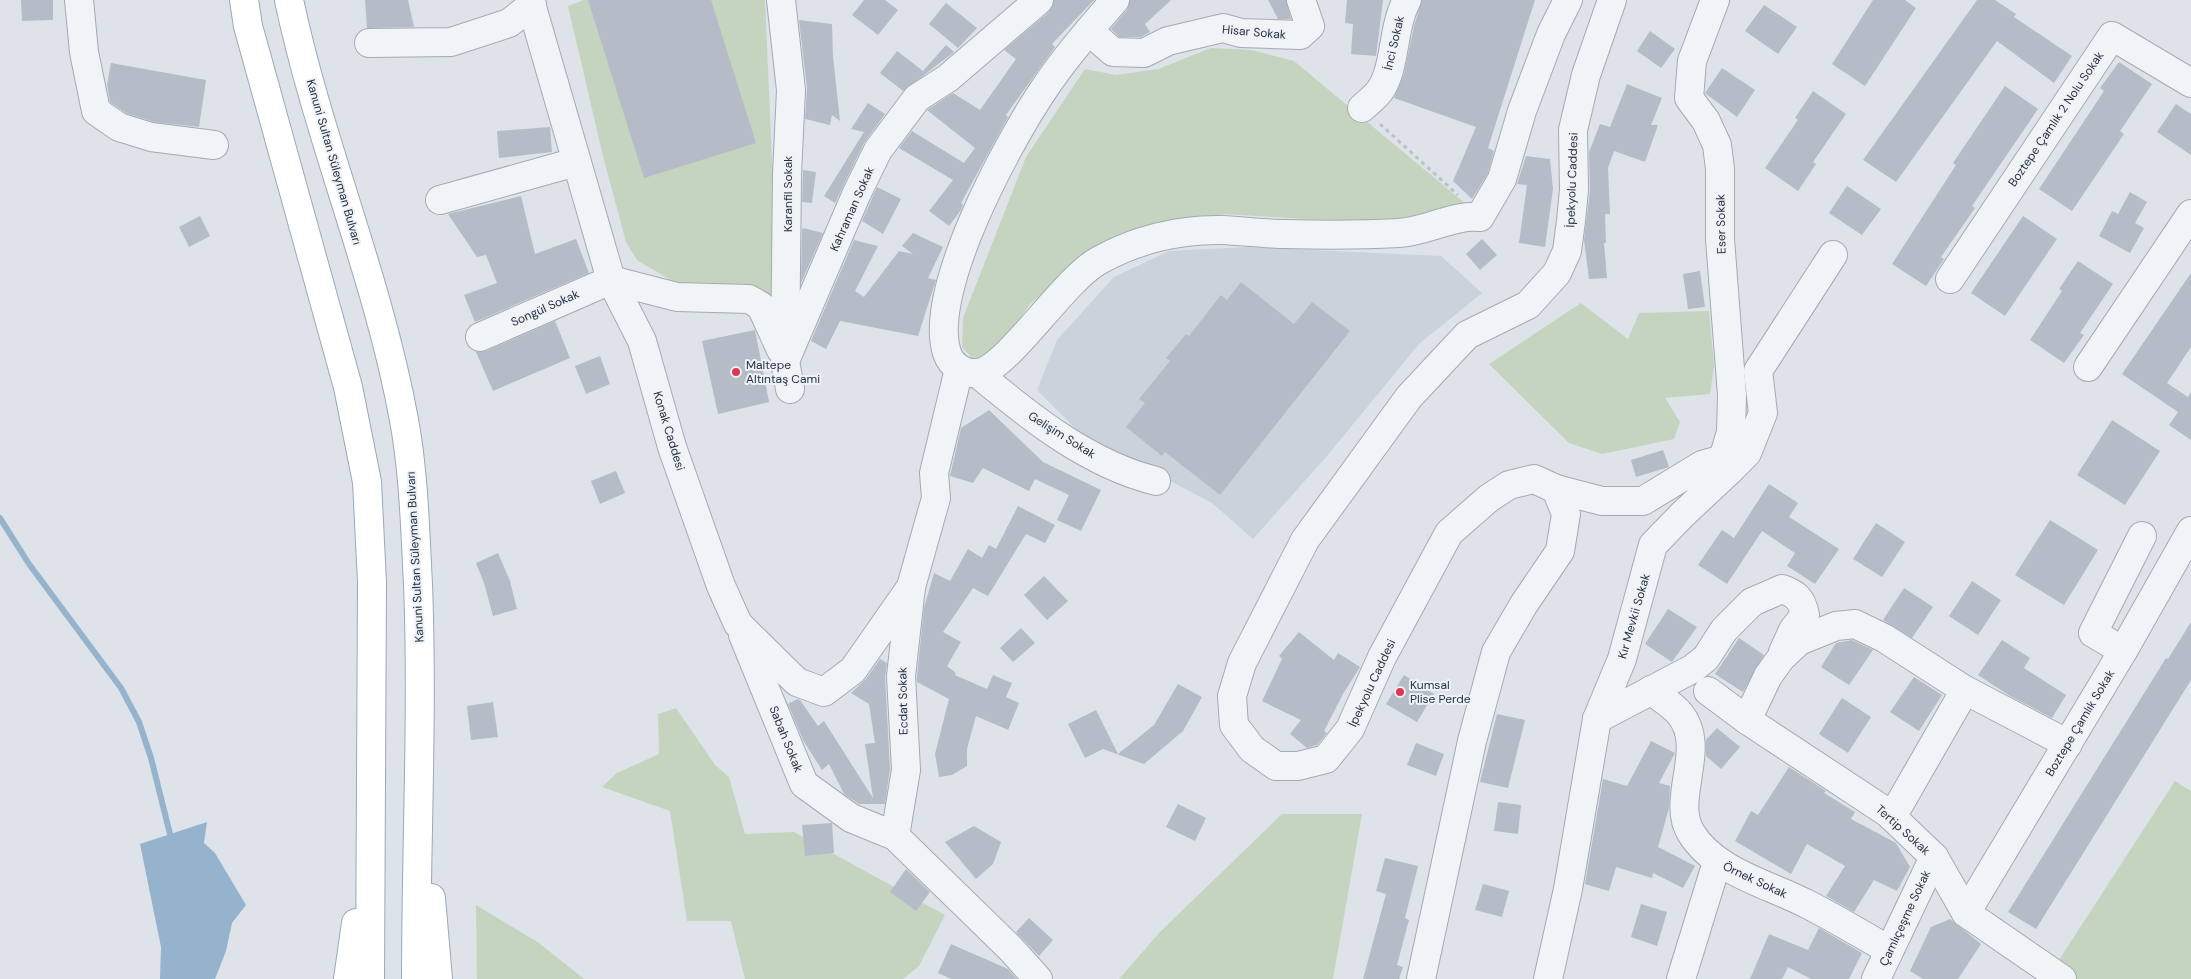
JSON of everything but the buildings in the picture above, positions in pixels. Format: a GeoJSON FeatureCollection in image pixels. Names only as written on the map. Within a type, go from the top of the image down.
{"type":"FeatureCollection","features":[{"type":"Feature","properties":{"kind":"main road"},"geometry":{"type":"LineString","coordinates":[[238,0],[248,26],[348,388],[367,482],[372,582],[370,979]]}},
{"type":"Feature","properties":{"kind":"main road"},"geometry":{"type":"LineString","coordinates":[[244,0],[248,26]]}},
{"type":"Feature","properties":{"kind":"main road","name":"Kanuni Sultan Süleyman Bulvarı"},"geometry":{"type":"LineString","coordinates":[[289,0],[339,185],[380,319],[404,419],[414,492],[419,624],[416,979]]}},
{"type":"Feature","properties":{"kind":"main road"},"geometry":{"type":"LineString","coordinates":[[299,0],[304,55]]}},
{"type":"Feature","properties":{"kind":"main road"},"geometry":{"type":"LineString","coordinates":[[418,783],[437,950],[438,979]]}},
{"type":"Feature","properties":{"kind":"main road"},"geometry":{"type":"LineString","coordinates":[[348,979],[371,812]]}},
{"type":"Feature","properties":{"kind":"street"},"geometry":{"type":"LineString","coordinates":[[79,0],[84,52],[96,111],[119,127],[151,137],[214,145]]}},
{"type":"Feature","properties":{"kind":"street","name":"Karanfil Sokak"},"geometry":{"type":"LineString","coordinates":[[781,0],[791,90],[787,174],[785,361],[790,389]]}},
{"type":"Feature","properties":{"kind":"street","name":"Kahraman Sokak"},"geometry":{"type":"LineString","coordinates":[[785,361],[856,195],[878,150],[917,98],[948,78],[1039,0]]}},
{"type":"Feature","properties":{"kind":"street","name":"Gelişim Sokak"},"geometry":{"type":"LineString","coordinates":[[1115,0],[1089,30],[1040,95],[985,191],[956,268],[942,317],[942,339],[948,357],[1020,408],[1088,453],[1133,475],[1156,481]]}},
{"type":"Feature","properties":{"kind":"street","name":"Hisar Sokak"},"geometry":{"type":"LineString","coordinates":[[1089,30],[1113,52],[1144,53],[1168,41],[1223,28],[1241,32],[1300,36],[1310,26],[1301,0]]}},
{"type":"Feature","properties":{"kind":"street","name":"İnci Sokak"},"geometry":{"type":"LineString","coordinates":[[1362,108],[1381,89],[1388,72],[1400,14],[1407,0]]}},
{"type":"Feature","properties":{"kind":"street"},"geometry":{"type":"LineString","coordinates":[[968,371],[998,363],[1063,289],[1095,263],[1129,245],[1176,233],[1220,230],[1285,234],[1401,233],[1439,226],[1468,216],[1480,216],[1502,179],[1522,112],[1551,34],[1568,0]]}},
{"type":"Feature","properties":{"kind":"street","name":"İpekyolu Caddesi"},"geometry":{"type":"LineString","coordinates":[[1556,489],[1534,479],[1509,485],[1489,498],[1449,533],[1382,657],[1350,729],[1326,759],[1298,766],[1276,766],[1252,749],[1234,725],[1232,696],[1242,663],[1305,540],[1409,397],[1467,336],[1528,305],[1557,273],[1567,251],[1571,221],[1574,190],[1573,130],[1586,75],[1612,0]]}},
{"type":"Feature","properties":{"kind":"street","name":"Eser Sokak"},"geometry":{"type":"LineString","coordinates":[[1714,0],[1692,61],[1689,98],[1706,121],[1717,145],[1720,168],[1720,239],[1732,395],[1731,432],[1727,465]]}},
{"type":"Feature","properties":{"kind":"street"},"geometry":{"type":"LineString","coordinates":[[368,43],[451,42],[510,23],[531,3]]}},
{"type":"Feature","properties":{"kind":"street","name":"Konak Caddesi"},"geometry":{"type":"LineString","coordinates":[[531,3],[611,280],[642,341],[672,447],[721,586],[738,624],[797,682],[824,692],[853,670],[911,587]]}},
{"type":"Feature","properties":{"kind":"street","name":"Boztepe Çamlık 2 Nolu Sokak"},"geometry":{"type":"LineString","coordinates":[[1950,279],[2112,36],[2191,83]]}},
{"type":"Feature","properties":{"kind":"street"},"geometry":{"type":"LineString","coordinates":[[440,200],[576,162]]}},
{"type":"Feature","properties":{"kind":"street"},"geometry":{"type":"LineString","coordinates":[[2088,367],[2191,214]]}},
{"type":"Feature","properties":{"kind":"street","name":"Kır Mevkii Sokak"},"geometry":{"type":"LineString","coordinates":[[1548,979],[1568,889],[1597,719],[1622,659],[1653,545],[1727,465],[1747,454],[1763,413],[1758,371],[1833,255]]}},
{"type":"Feature","properties":{"kind":"street"},"geometry":{"type":"LineString","coordinates":[[611,280],[677,297],[749,299],[761,306],[785,361]]}},
{"type":"Feature","properties":{"kind":"street","name":"Songül Sokak"},"geometry":{"type":"LineString","coordinates":[[480,337],[611,280]]}},
{"type":"Feature","properties":{"kind":"street","name":"Ecdat Sokak"},"geometry":{"type":"LineString","coordinates":[[895,836],[906,770],[901,676],[911,587],[936,498],[934,473],[968,371]]}},
{"type":"Feature","properties":{"kind":"street"},"geometry":{"type":"LineString","coordinates":[[1556,489],[1602,501],[1643,501],[1702,466],[1727,465]]}},
{"type":"Feature","properties":{"kind":"street"},"geometry":{"type":"LineString","coordinates":[[1421,979],[1472,741],[1496,652],[1524,604],[1560,551],[1566,514],[1556,489]]}},
{"type":"Feature","properties":{"kind":"street","name":"Boztepe Çamlık Sokak"},"geometry":{"type":"LineString","coordinates":[[1966,913],[2123,651],[2191,530]]}},
{"type":"Feature","properties":{"kind":"street"},"geometry":{"type":"LineString","coordinates":[[2123,651],[2092,633],[2142,536]]}},
{"type":"Feature","properties":{"kind":"street"},"geometry":{"type":"LineString","coordinates":[[1597,719],[1692,669],[1706,658],[1724,630],[1752,602],[1782,589],[1794,593],[1803,603],[1805,615],[1792,630],[1781,658]]}},
{"type":"Feature","properties":{"kind":"street","name":"Sabah Sokak"},"geometry":{"type":"LineString","coordinates":[[738,624],[804,784],[851,818],[895,836]]}},
{"type":"Feature","properties":{"kind":"street"},"geometry":{"type":"LineString","coordinates":[[1746,720],[1768,676],[1781,658],[1799,642],[1836,626],[1855,624],[1884,638],[1965,690],[2068,744]]}},
{"type":"Feature","properties":{"kind":"street","name":"Örnek Sokak"},"geometry":{"type":"LineString","coordinates":[[1651,690],[1680,715],[1688,729],[1691,750],[1684,818],[1691,833],[1717,862],[1809,905],[1889,950]]}},
{"type":"Feature","properties":{"kind":"street"},"geometry":{"type":"LineString","coordinates":[[1892,817],[1965,690]]}},
{"type":"Feature","properties":{"kind":"street","name":"Tertip Sokak"},"geometry":{"type":"LineString","coordinates":[[1708,692],[1746,720],[1892,817],[1934,857],[1966,913],[2062,979]]}},
{"type":"Feature","properties":{"kind":"street"},"geometry":{"type":"LineString","coordinates":[[895,836],[1011,949],[1038,979]]}},
{"type":"Feature","properties":{"kind":"street","name":"Çamlıçeşme Sokak"},"geometry":{"type":"LineString","coordinates":[[1876,979],[1934,857]]}},
{"type":"Feature","properties":{"kind":"street"},"geometry":{"type":"LineString","coordinates":[[1682,979],[1717,862]]}},
{"type":"Feature","properties":{"kind":"path"},"geometry":{"type":"LineString","coordinates":[[1362,108],[1480,216]]}},
{"type":"Feature","properties":{"kind":"shaded area"},"geometry":{"type":"Polygon","coordinates":[[[1247,247],[1441,256],[1482,293],[1419,344],[1327,456],[1253,539],[1212,503],[1081,434],[1037,390],[1057,340],[1114,277],[1169,251],[1247,247]]]}},
{"type":"Feature","properties":{"kind":"green space"},"geometry":{"type":"Polygon","coordinates":[[[584,0],[765,0],[779,320],[679,285],[637,260],[626,242],[603,156],[568,6],[584,0]]]}},
{"type":"Feature","properties":{"kind":"green space"},"geometry":{"type":"Polygon","coordinates":[[[1211,48],[1252,50],[1294,61],[1467,205],[1433,220],[1367,223],[1225,214],[1140,228],[1086,257],[1031,303],[992,357],[972,358],[962,347],[963,318],[1026,157],[1085,69],[1116,75],[1158,69],[1211,48]]]}},
{"type":"Feature","properties":{"kind":"green space"},"geometry":{"type":"Polygon","coordinates":[[[1581,303],[1628,339],[1639,313],[1709,311],[1714,365],[1710,394],[1665,398],[1680,422],[1674,439],[1602,454],[1569,443],[1489,364],[1581,303]]]}},
{"type":"Feature","properties":{"kind":"green space"},"geometry":{"type":"Polygon","coordinates":[[[676,708],[715,765],[729,777],[745,834],[794,832],[945,915],[919,966],[903,979],[745,979],[731,921],[687,921],[670,811],[602,787],[617,773],[659,754],[658,714],[676,708]]]}},
{"type":"Feature","properties":{"kind":"green space"},"geometry":{"type":"Polygon","coordinates":[[[2175,781],[2191,791],[2191,979],[2076,979],[2057,963],[2175,781]]]}},
{"type":"Feature","properties":{"kind":"green space"},"geometry":{"type":"Polygon","coordinates":[[[1282,814],[1362,814],[1333,979],[1119,979],[1160,932],[1282,814]]]}},
{"type":"Feature","properties":{"kind":"green space"},"geometry":{"type":"Polygon","coordinates":[[[476,905],[539,943],[584,979],[477,979],[476,905]]]}},
{"type":"Feature","properties":{"kind":"water"},"geometry":{"type":"Polygon","coordinates":[[[207,822],[204,843],[215,853],[246,905],[232,923],[226,951],[215,979],[160,979],[161,947],[140,844],[207,822]]]}},
{"type":"Feature","properties":{"kind":"waterway"},"geometry":{"type":"LineString","coordinates":[[0,518],[29,564],[121,688],[139,722],[151,758],[170,834]]}},
{"type":"Feature","properties":{"kind":"place","name":"Maltepe Altıntaş Cami"},"geometry":{"type":"Point","coordinates":[736,372]}},
{"type":"Feature","properties":{"kind":"place","name":"Kumsal Plise Perde"},"geometry":{"type":"Point","coordinates":[1400,692]}}]}
